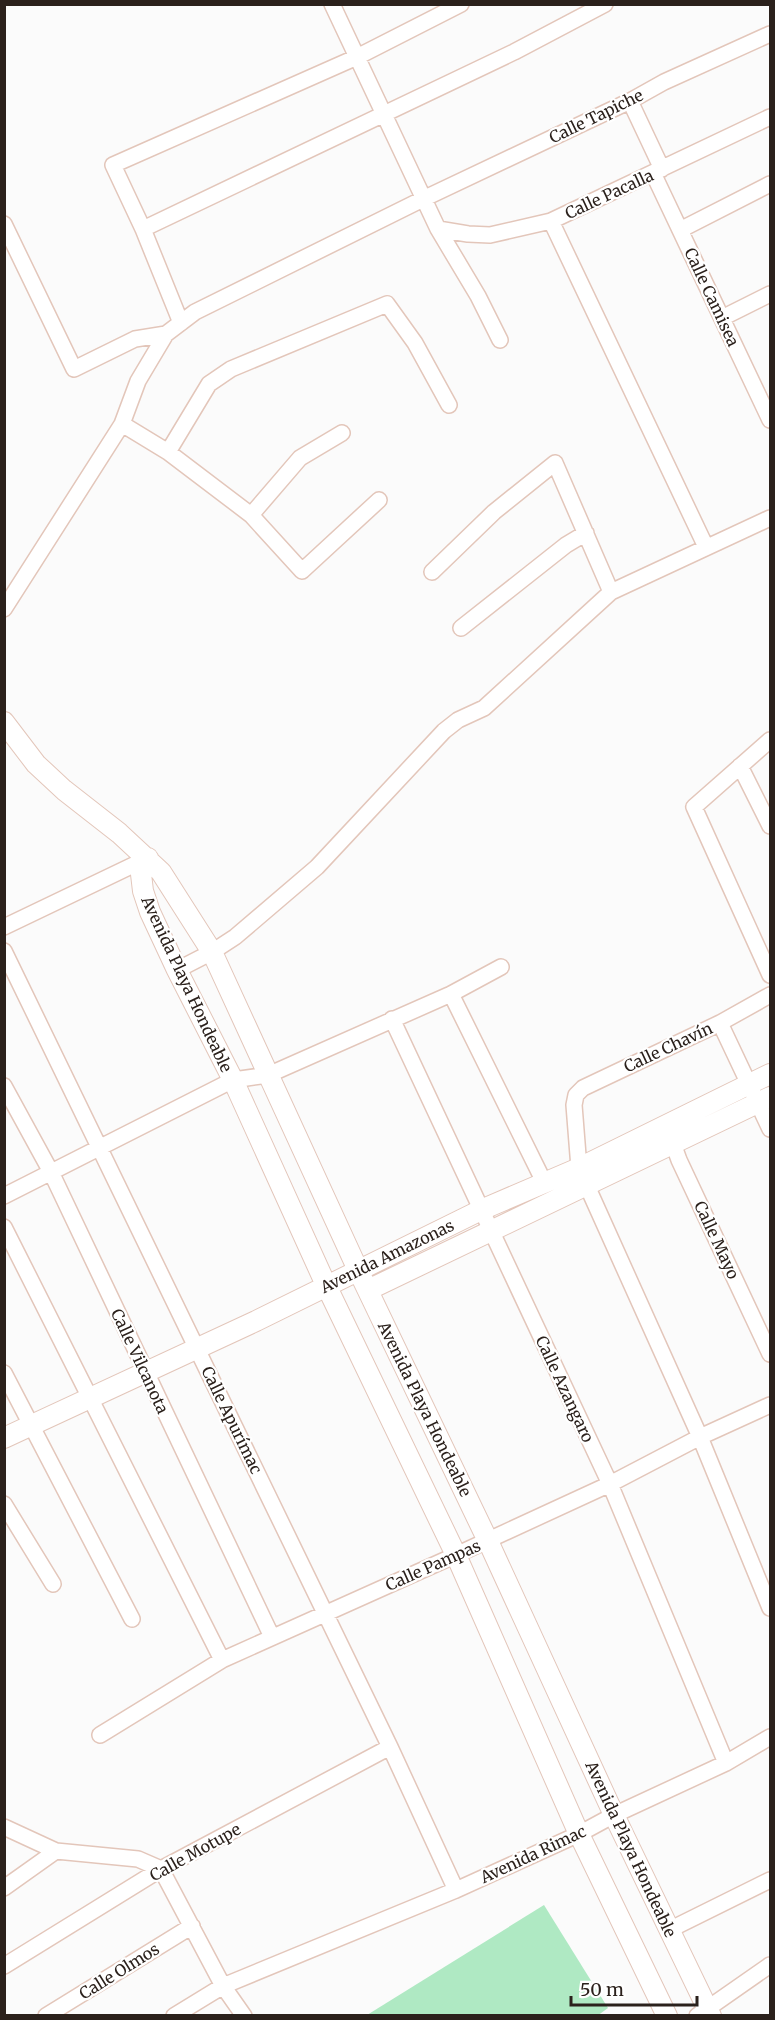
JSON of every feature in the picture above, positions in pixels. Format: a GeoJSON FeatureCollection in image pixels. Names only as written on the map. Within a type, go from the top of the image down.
{"type":"FeatureCollection","features":[{"type":"Feature","properties":{"kind":"street"},"geometry":{"type":"LineString","coordinates":[[332,4],[423,199],[500,340]]}},
{"type":"Feature","properties":{"kind":"street"},"geometry":{"type":"LineString","coordinates":[[181,323],[143,229],[113,165],[357,57],[461,4]]}},
{"type":"Feature","properties":{"kind":"street"},"geometry":{"type":"LineString","coordinates":[[143,229],[514,52],[605,4]]}},
{"type":"Feature","properties":{"kind":"street","name":"Calle Tapiche"},"geometry":{"type":"LineString","coordinates":[[166,334],[195,312],[423,199],[630,101],[664,82],[771,34]]}},
{"type":"Feature","properties":{"kind":"street","name":"Calle Camisea"},"geometry":{"type":"LineString","coordinates":[[630,101],[680,230],[768,410]]}},
{"type":"Feature","properties":{"kind":"street","name":"Calle Pacalla"},"geometry":{"type":"LineString","coordinates":[[438,229],[490,235],[551,221],[771,117]]}},
{"type":"Feature","properties":{"kind":"street"},"geometry":{"type":"LineString","coordinates":[[680,230],[771,184]]}},
{"type":"Feature","properties":{"kind":"street"},"geometry":{"type":"LineString","coordinates":[[551,221],[706,547]]}},
{"type":"Feature","properties":{"kind":"street"},"geometry":{"type":"LineString","coordinates":[[4,224],[74,369],[135,339],[166,334]]}},
{"type":"Feature","properties":{"kind":"street"},"geometry":{"type":"LineString","coordinates":[[722,318],[771,294]]}},
{"type":"Feature","properties":{"kind":"street"},"geometry":{"type":"LineString","coordinates":[[168,452],[209,384],[231,369],[387,304],[415,343],[449,405]]}},
{"type":"Feature","properties":{"kind":"street"},"geometry":{"type":"LineString","coordinates":[[4,609],[122,424],[138,381],[166,334]]}},
{"type":"Feature","properties":{"kind":"street"},"geometry":{"type":"LineString","coordinates":[[122,424],[168,452],[250,515],[302,571],[380,500]]}},
{"type":"Feature","properties":{"kind":"street"},"geometry":{"type":"LineString","coordinates":[[250,515],[300,458],[342,433]]}},
{"type":"Feature","properties":{"kind":"street"},"geometry":{"type":"LineString","coordinates":[[432,572],[494,512],[555,463],[611,592]]}},
{"type":"Feature","properties":{"kind":"street"},"geometry":{"type":"LineString","coordinates":[[177,970],[235,937],[317,867],[444,731],[458,720],[484,708],[611,592],[771,518]]}},
{"type":"Feature","properties":{"kind":"street"},"geometry":{"type":"LineString","coordinates":[[460,628],[566,545],[586,534]]}},
{"type":"Feature","properties":{"kind":"street"},"geometry":{"type":"LineString","coordinates":[[4,722],[36,764],[64,790],[148,858],[4,927]]}},
{"type":"Feature","properties":{"kind":"street"},"geometry":{"type":"LineString","coordinates":[[771,740],[694,807],[771,975]]}},
{"type":"Feature","properties":{"kind":"street"},"geometry":{"type":"LineString","coordinates":[[740,766],[771,826]]}},
{"type":"Feature","properties":{"kind":"street","name":"Avenida Playa Hondeable"},"geometry":{"type":"LineString","coordinates":[[667,2016],[579,1834],[456,1556],[326,1285],[233,1080],[150,912],[143,891],[141,874],[148,858],[174,890],[212,952],[358,1270],[488,1541],[669,1930],[705,2014]]}},
{"type":"Feature","properties":{"kind":"street","name":"Calle Apurímac"},"geometry":{"type":"LineString","coordinates":[[4,951],[390,1746],[456,1890]]}},
{"type":"Feature","properties":{"kind":"street"},"geometry":{"type":"LineString","coordinates":[[4,1196],[233,1080],[268,1075],[451,994],[501,968]]}},
{"type":"Feature","properties":{"kind":"street"},"geometry":{"type":"LineString","coordinates":[[451,994],[544,1182]]}},
{"type":"Feature","properties":{"kind":"street","name":"Calle Chavín"},"geometry":{"type":"LineString","coordinates":[[583,1177],[574,1105],[576,1095],[583,1088],[720,1023],[771,995]]}},
{"type":"Feature","properties":{"kind":"street","name":"Calle Azangaro"},"geometry":{"type":"LineString","coordinates":[[392,1019],[610,1484],[726,1764]]}},
{"type":"Feature","properties":{"kind":"street"},"geometry":{"type":"LineString","coordinates":[[720,1023],[748,1085],[764,1100],[771,1129]]}},
{"type":"Feature","properties":{"kind":"street","name":"Avenida Amazonas"},"geometry":{"type":"LineString","coordinates":[[368,1290],[491,1231],[583,1177],[666,1124],[771,1074]]}},
{"type":"Feature","properties":{"kind":"street","name":"Calle Vilcanota"},"geometry":{"type":"LineString","coordinates":[[4,1086],[51,1172],[272,1637]]}},
{"type":"Feature","properties":{"kind":"street","name":"Avenida Amazonas"},"geometry":{"type":"LineString","coordinates":[[4,1438],[198,1348],[481,1210],[544,1182],[583,1177],[674,1144],[764,1100]]}},
{"type":"Feature","properties":{"kind":"street","name":"Calle Mayo"},"geometry":{"type":"LineString","coordinates":[[666,1124],[679,1160],[771,1354]]}},
{"type":"Feature","properties":{"kind":"street"},"geometry":{"type":"LineString","coordinates":[[583,1177],[700,1437],[771,1608]]}},
{"type":"Feature","properties":{"kind":"street"},"geometry":{"type":"LineString","coordinates":[[4,1227],[222,1660]]}},
{"type":"Feature","properties":{"kind":"street"},"geometry":{"type":"LineString","coordinates":[[4,1373],[132,1619]]}},
{"type":"Feature","properties":{"kind":"street","name":"Calle Pampas"},"geometry":{"type":"LineString","coordinates":[[100,1734],[222,1660],[456,1556],[610,1484],[700,1437],[771,1405]]}},
{"type":"Feature","properties":{"kind":"street"},"geometry":{"type":"LineString","coordinates":[[4,1504],[53,1584]]}},
{"type":"Feature","properties":{"kind":"street","name":"Avenida Rimac"},"geometry":{"type":"LineString","coordinates":[[174,2016],[223,1986],[456,1890],[579,1834],[614,1815],[726,1764],[771,1737]]}},
{"type":"Feature","properties":{"kind":"street","name":"Calle Motupe"},"geometry":{"type":"LineString","coordinates":[[4,1966],[161,1869],[390,1746]]}},
{"type":"Feature","properties":{"kind":"street"},"geometry":{"type":"LineString","coordinates":[[4,1827],[56,1851],[138,1859],[161,1869],[223,1986],[244,2016]]}},
{"type":"Feature","properties":{"kind":"street"},"geometry":{"type":"LineString","coordinates":[[4,1888],[56,1851]]}},
{"type":"Feature","properties":{"kind":"street"},"geometry":{"type":"LineString","coordinates":[[669,1930],[771,1880]]}},
{"type":"Feature","properties":{"kind":"street","name":"Calle Olmos"},"geometry":{"type":"LineString","coordinates":[[46,2016],[192,1926]]}},
{"type":"Feature","properties":{"kind":"street"},"geometry":{"type":"LineString","coordinates":[[705,2014],[771,1965]]}},
{"type":"Feature","properties":{"kind":"green space"},"geometry":{"type":"Polygon","coordinates":[[[544,1905],[608,2008],[597,2016],[367,2015],[544,1905]]]}}]}
